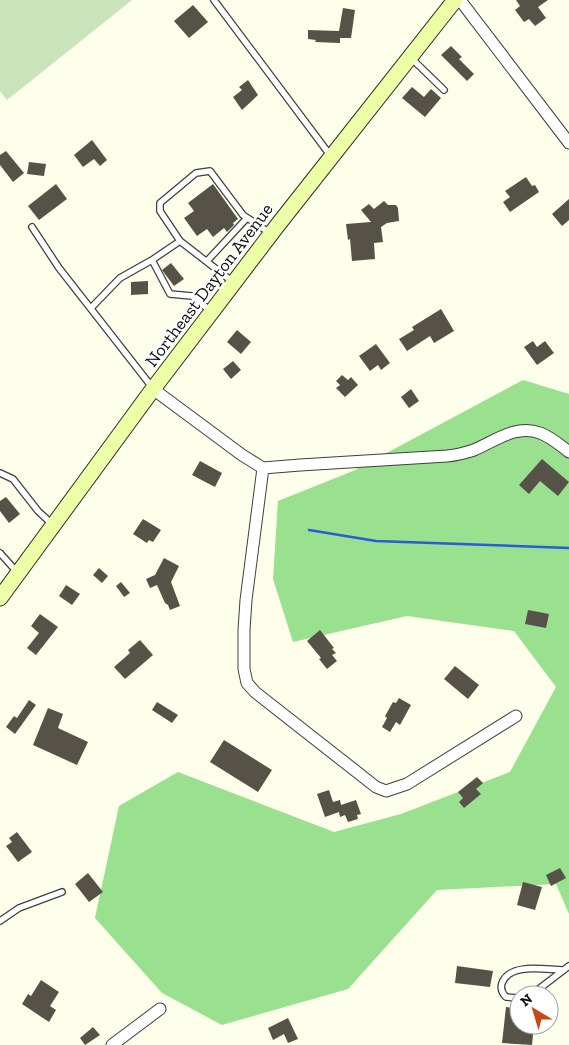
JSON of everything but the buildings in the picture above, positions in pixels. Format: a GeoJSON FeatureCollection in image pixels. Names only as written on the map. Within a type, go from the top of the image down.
{"type":"FeatureCollection","features":[{"type":"Feature","properties":{"kind":"street","name":"Northeast Dayton Avenue"},"geometry":{"type":"LineString","coordinates":[[0,598],[153,389],[271,234],[455,0]]}},
{"type":"Feature","properties":{"kind":"street"},"geometry":{"type":"LineString","coordinates":[[460,0],[569,143]]}},
{"type":"Feature","properties":{"kind":"street"},"geometry":{"type":"LineString","coordinates":[[153,389],[242,455],[263,468],[463,454],[508,433],[526,430],[550,437],[569,452]]}},
{"type":"Feature","properties":{"kind":"street"},"geometry":{"type":"LineString","coordinates":[[263,468],[246,600],[244,630],[244,669],[247,683],[255,692],[376,788],[386,791],[407,784],[516,716]]}},
{"type":"Feature","properties":{"kind":"street"},"geometry":{"type":"LineString","coordinates":[[112,1045],[160,1009]]}},
{"type":"Feature","properties":{"kind":"lane"},"geometry":{"type":"LineString","coordinates":[[214,0],[332,157]]}},
{"type":"Feature","properties":{"kind":"lane"},"geometry":{"type":"LineString","coordinates":[[410,57],[444,90]]}},
{"type":"Feature","properties":{"kind":"lane"},"geometry":{"type":"LineString","coordinates":[[234,283],[180,241],[160,211],[160,204],[196,174],[210,171],[243,215],[271,234]]}},
{"type":"Feature","properties":{"kind":"lane"},"geometry":{"type":"LineString","coordinates":[[206,261],[247,218]]}},
{"type":"Feature","properties":{"kind":"lane"},"geometry":{"type":"LineString","coordinates":[[32,227],[59,268],[153,389]]}},
{"type":"Feature","properties":{"kind":"lane"},"geometry":{"type":"LineString","coordinates":[[91,308],[120,278],[180,241]]}},
{"type":"Feature","properties":{"kind":"lane"},"geometry":{"type":"LineString","coordinates":[[152,260],[170,294],[192,296],[212,312]]}},
{"type":"Feature","properties":{"kind":"lane"},"geometry":{"type":"LineString","coordinates":[[0,473],[13,479],[38,511],[53,525]]}},
{"type":"Feature","properties":{"kind":"lane"},"geometry":{"type":"LineString","coordinates":[[0,553],[18,573]]}},
{"type":"Feature","properties":{"kind":"lane"},"geometry":{"type":"LineString","coordinates":[[0,921],[19,908],[62,892]]}},
{"type":"Feature","properties":{"kind":"lane"},"geometry":{"type":"LineString","coordinates":[[544,985],[569,966]]}},
{"type":"Feature","properties":{"kind":"lane"},"geometry":{"type":"LineString","coordinates":[[509,997],[502,993],[501,986],[506,976],[514,971],[522,968],[563,970]]}},
{"type":"Feature","properties":{"kind":"green space"},"geometry":{"type":"Polygon","coordinates":[[[0,0],[132,0],[7,100],[0,91],[0,0]]]}},
{"type":"Feature","properties":{"kind":"green space"},"geometry":{"type":"Polygon","coordinates":[[[523,380],[569,394],[569,914],[556,884],[437,890],[348,989],[222,1025],[162,993],[95,918],[119,806],[178,772],[334,832],[401,814],[510,772],[556,687],[514,631],[407,616],[293,642],[273,579],[278,501],[353,471],[523,380]]]}},
{"type":"Feature","properties":{"kind":"waterway"},"geometry":{"type":"LineString","coordinates":[[309,530],[376,541],[569,548]]}}]}
